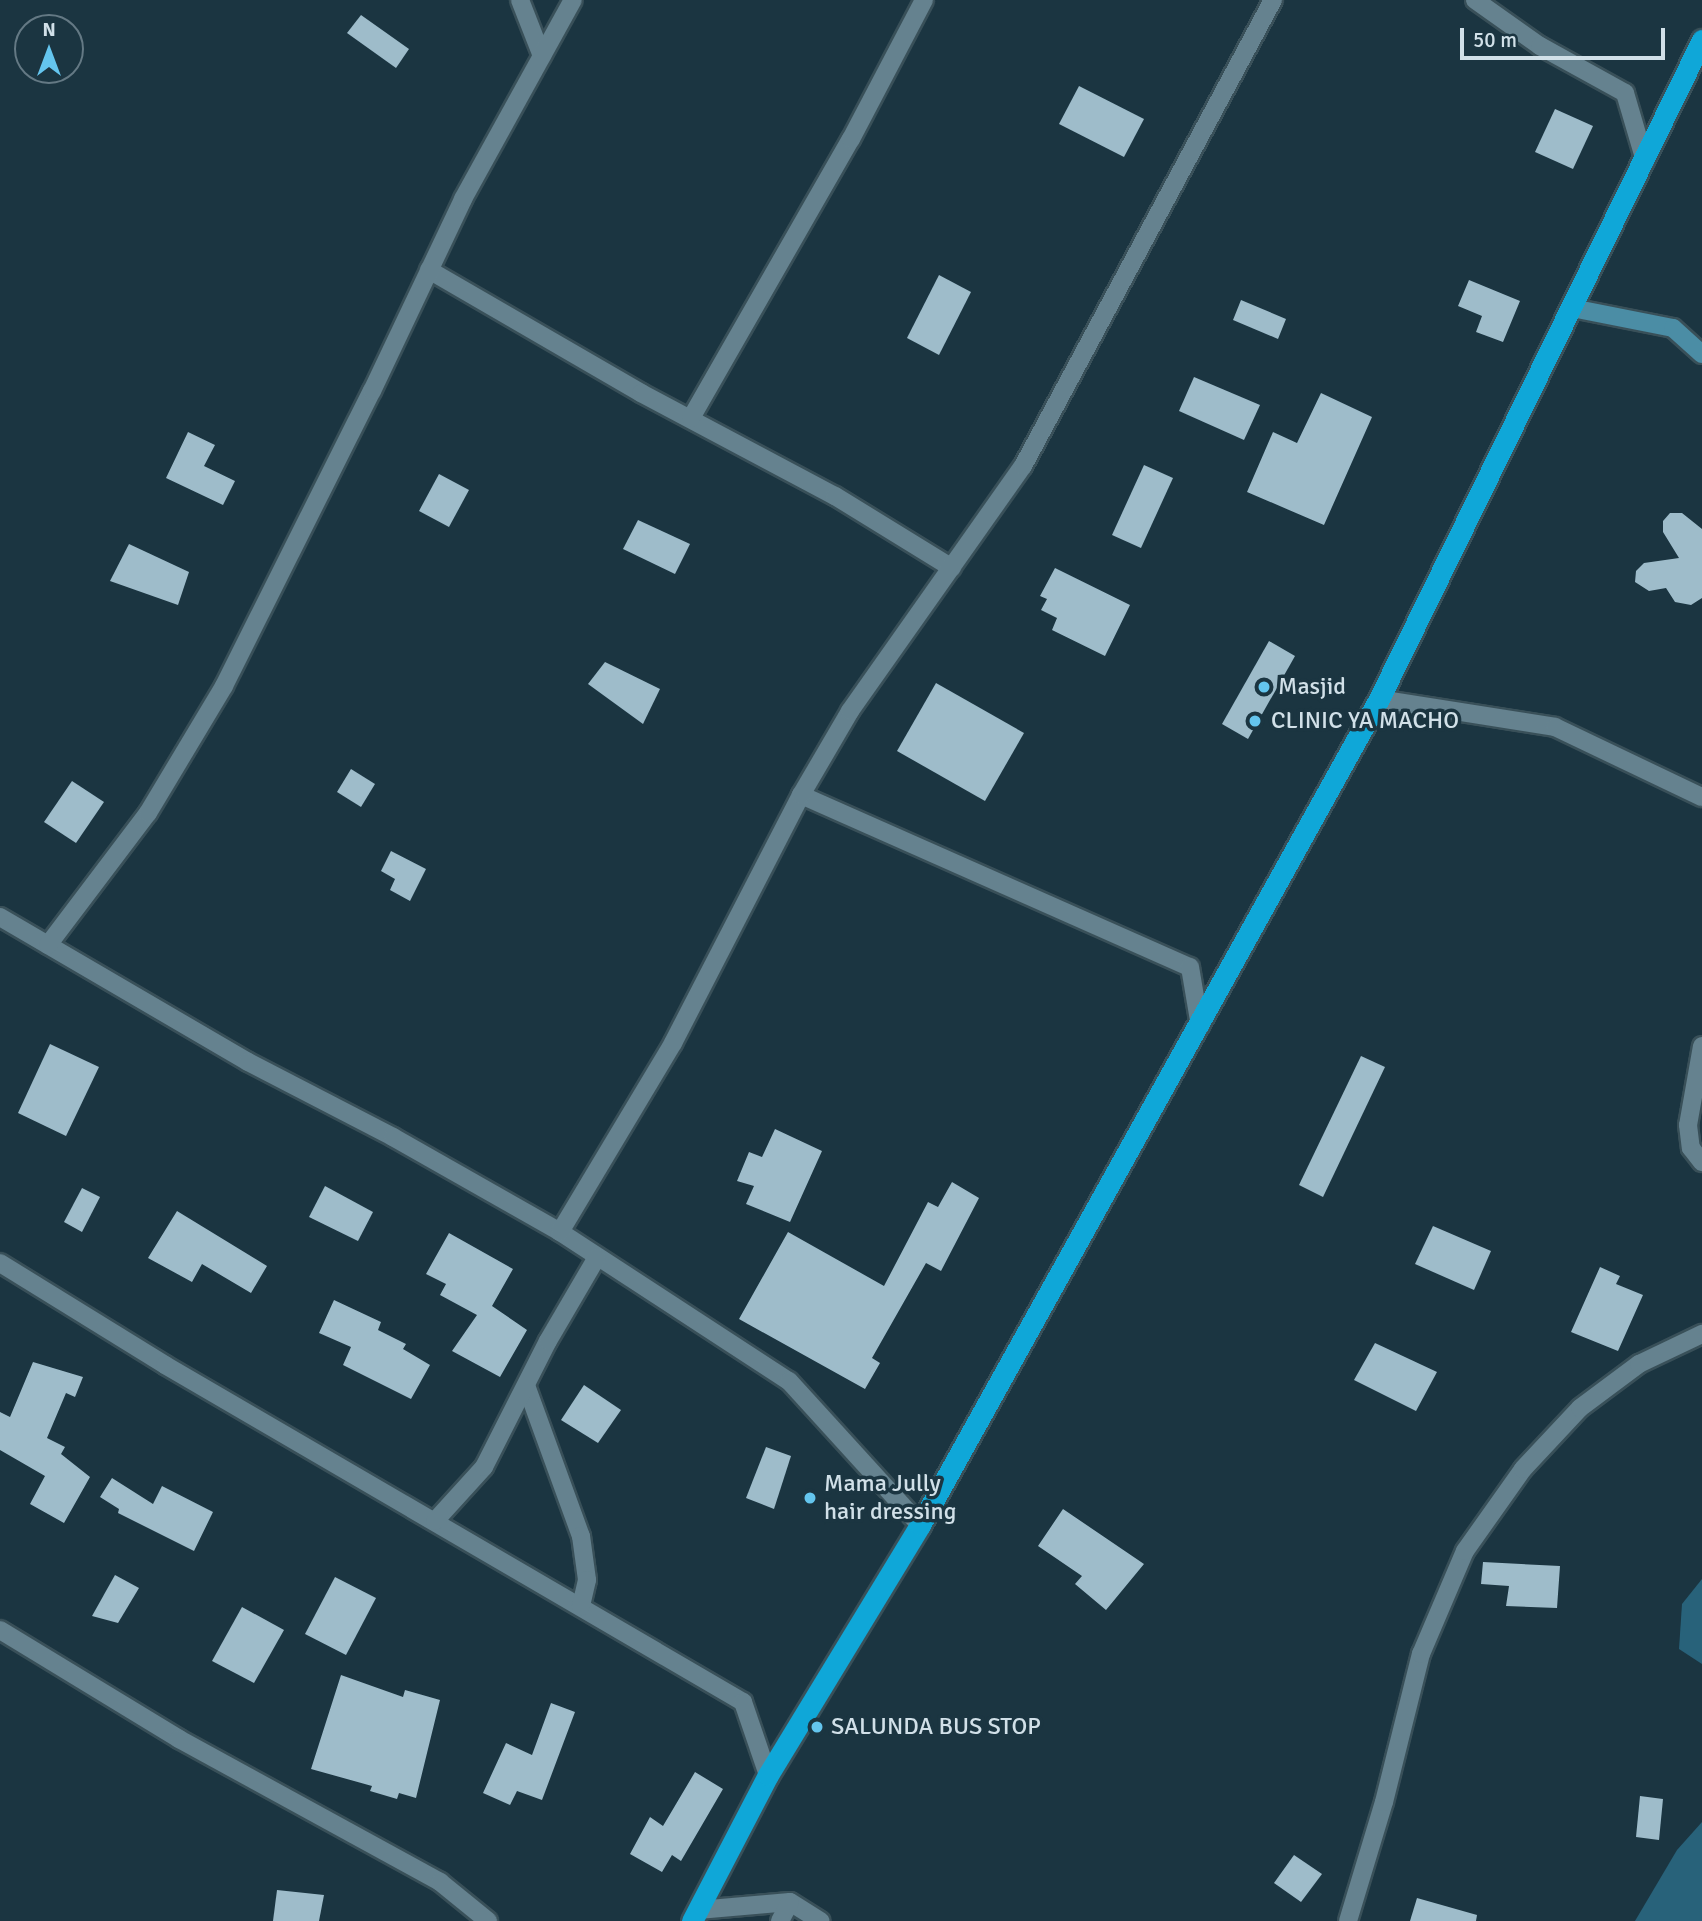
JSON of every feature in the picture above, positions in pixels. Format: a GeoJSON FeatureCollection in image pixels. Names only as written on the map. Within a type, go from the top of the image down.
{"type":"FeatureCollection","features":[{"type":"Feature","properties":{"kind":"highway"},"geometry":{"type":"LineString","coordinates":[[695,1916],[768,1774],[920,1525],[1200,1026],[1379,699],[1702,40]]}},
{"type":"Feature","properties":{"kind":"main road"},"geometry":{"type":"LineString","coordinates":[[1572,308],[1673,328],[1702,354]]}},
{"type":"Feature","properties":{"kind":"street"},"geometry":{"type":"LineString","coordinates":[[520,0],[542,56]]}},
{"type":"Feature","properties":{"kind":"street"},"geometry":{"type":"LineString","coordinates":[[48,945],[148,813],[224,685],[463,199],[573,0]]}},
{"type":"Feature","properties":{"kind":"street"},"geometry":{"type":"LineString","coordinates":[[691,418],[869,106],[924,0]]}},
{"type":"Feature","properties":{"kind":"street"},"geometry":{"type":"LineString","coordinates":[[559,1232],[673,1043],[801,795],[893,648],[1023,466],[1273,0]]}},
{"type":"Feature","properties":{"kind":"street"},"geometry":{"type":"LineString","coordinates":[[1475,0],[1541,46],[1625,93],[1645,161]]}},
{"type":"Feature","properties":{"kind":"street"},"geometry":{"type":"LineString","coordinates":[[429,270],[845,502],[952,568]]}},
{"type":"Feature","properties":{"kind":"street"},"geometry":{"type":"LineString","coordinates":[[1379,699],[1555,727],[1702,797]]}},
{"type":"Feature","properties":{"kind":"street"},"geometry":{"type":"LineString","coordinates":[[801,795],[1190,967],[1200,1026]]}},
{"type":"Feature","properties":{"kind":"street"},"geometry":{"type":"LineString","coordinates":[[0,917],[248,1062],[393,1137],[559,1232],[789,1381],[920,1525]]}},
{"type":"Feature","properties":{"kind":"street"},"geometry":{"type":"LineString","coordinates":[[1702,1046],[1688,1125],[1691,1148],[1702,1162]]}},
{"type":"Feature","properties":{"kind":"street"},"geometry":{"type":"LineString","coordinates":[[435,1521],[484,1467],[527,1388],[548,1340],[597,1257]]}},
{"type":"Feature","properties":{"kind":"street"},"geometry":{"type":"LineString","coordinates":[[0,1263],[743,1702],[768,1774]]}},
{"type":"Feature","properties":{"kind":"street"},"geometry":{"type":"LineString","coordinates":[[1348,1921],[1421,1654],[1465,1551],[1523,1469],[1580,1408],[1639,1364],[1702,1334]]}},
{"type":"Feature","properties":{"kind":"street"},"geometry":{"type":"LineString","coordinates":[[527,1388],[586,1558],[581,1606]]}},
{"type":"Feature","properties":{"kind":"street"},"geometry":{"type":"LineString","coordinates":[[0,1630],[179,1739],[440,1882],[488,1921]]}},
{"type":"Feature","properties":{"kind":"street"},"geometry":{"type":"LineString","coordinates":[[780,1921],[790,1902]]}},
{"type":"Feature","properties":{"kind":"street"},"geometry":{"type":"LineString","coordinates":[[695,1916],[790,1902],[821,1921]]}},
{"type":"Feature","properties":{"kind":"shaded area"},"geometry":{"type":"Polygon","coordinates":[[[1702,1579],[1702,1664],[1679,1649],[1682,1604],[1702,1579]]]}},
{"type":"Feature","properties":{"kind":"shaded area"},"geometry":{"type":"Polygon","coordinates":[[[1702,1822],[1702,1921],[1635,1921],[1677,1850],[1702,1822]]]}},
{"type":"Feature","properties":{"kind":"building"},"geometry":{"type":"Polygon","coordinates":[[[361,15],[409,49],[396,68],[347,33],[361,15]]]}},
{"type":"Feature","properties":{"kind":"building"},"geometry":{"type":"Polygon","coordinates":[[[1079,86],[1144,119],[1124,157],[1059,124],[1079,86]]]}},
{"type":"Feature","properties":{"kind":"building"},"geometry":{"type":"Polygon","coordinates":[[[1555,109],[1593,126],[1573,169],[1535,152],[1555,109]]]}},
{"type":"Feature","properties":{"kind":"building"},"geometry":{"type":"Polygon","coordinates":[[[939,275],[971,292],[939,355],[907,338],[939,275]]]}},
{"type":"Feature","properties":{"kind":"building"},"geometry":{"type":"Polygon","coordinates":[[[1469,280],[1520,301],[1503,342],[1476,332],[1482,316],[1458,306],[1469,280]]]}},
{"type":"Feature","properties":{"kind":"building"},"geometry":{"type":"Polygon","coordinates":[[[1241,300],[1286,319],[1278,339],[1233,320],[1241,300]]]}},
{"type":"Feature","properties":{"kind":"building"},"geometry":{"type":"Polygon","coordinates":[[[1194,377],[1260,405],[1244,440],[1179,411],[1194,377]]]}},
{"type":"Feature","properties":{"kind":"building"},"geometry":{"type":"Polygon","coordinates":[[[1321,393],[1372,417],[1324,525],[1247,492],[1273,432],[1297,443],[1321,393]]]}},
{"type":"Feature","properties":{"kind":"building"},"geometry":{"type":"Polygon","coordinates":[[[188,432],[215,445],[204,466],[235,481],[223,505],[166,478],[188,432]]]}},
{"type":"Feature","properties":{"kind":"building"},"geometry":{"type":"Polygon","coordinates":[[[1144,465],[1173,478],[1141,548],[1112,535],[1144,465]]]}},
{"type":"Feature","properties":{"kind":"building"},"geometry":{"type":"Polygon","coordinates":[[[439,474],[469,490],[449,527],[419,511],[439,474]]]}},
{"type":"Feature","properties":{"kind":"building"},"geometry":{"type":"Polygon","coordinates":[[[1670,513],[1682,513],[1702,529],[1702,598],[1691,605],[1675,602],[1666,588],[1649,591],[1635,582],[1636,571],[1644,563],[1679,558],[1663,532],[1663,521],[1670,513]]]}},
{"type":"Feature","properties":{"kind":"building"},"geometry":{"type":"Polygon","coordinates":[[[638,520],[690,544],[675,574],[623,549],[638,520]]]}},
{"type":"Feature","properties":{"kind":"building"},"geometry":{"type":"Polygon","coordinates":[[[129,544],[189,572],[178,605],[110,581],[129,544]]]}},
{"type":"Feature","properties":{"kind":"building"},"geometry":{"type":"Polygon","coordinates":[[[1055,568],[1130,605],[1105,656],[1052,630],[1057,618],[1041,610],[1047,599],[1040,596],[1055,568]]]}},
{"type":"Feature","properties":{"kind":"building"},"geometry":{"type":"Polygon","coordinates":[[[1269,641],[1295,656],[1248,739],[1222,724],[1269,641]]]}},
{"type":"Feature","properties":{"kind":"building"},"geometry":{"type":"Polygon","coordinates":[[[605,662],[660,689],[643,724],[588,684],[605,662]]]}},
{"type":"Feature","properties":{"kind":"building"},"geometry":{"type":"Polygon","coordinates":[[[936,683],[1024,733],[985,801],[897,751],[936,683]]]}},
{"type":"Feature","properties":{"kind":"building"},"geometry":{"type":"Polygon","coordinates":[[[351,769],[375,784],[361,807],[337,792],[351,769]]]}},
{"type":"Feature","properties":{"kind":"building"},"geometry":{"type":"Polygon","coordinates":[[[72,781],[104,802],[76,843],[44,822],[72,781]]]}},
{"type":"Feature","properties":{"kind":"building"},"geometry":{"type":"Polygon","coordinates":[[[391,851],[426,869],[410,901],[390,890],[395,879],[381,871],[391,851]]]}},
{"type":"Feature","properties":{"kind":"building"},"geometry":{"type":"Polygon","coordinates":[[[50,1044],[99,1067],[66,1136],[18,1113],[50,1044]]]}},
{"type":"Feature","properties":{"kind":"building"},"geometry":{"type":"Polygon","coordinates":[[[1361,1056],[1385,1067],[1323,1197],[1299,1185],[1361,1056]]]}},
{"type":"Feature","properties":{"kind":"building"},"geometry":{"type":"Polygon","coordinates":[[[775,1129],[822,1151],[790,1222],[746,1204],[754,1186],[737,1181],[749,1152],[762,1157],[775,1129]]]}},
{"type":"Feature","properties":{"kind":"building"},"geometry":{"type":"Polygon","coordinates":[[[952,1182],[979,1198],[941,1271],[926,1263],[872,1358],[880,1363],[865,1389],[739,1319],[788,1232],[884,1286],[928,1202],[938,1207],[952,1182]]]}},
{"type":"Feature","properties":{"kind":"building"},"geometry":{"type":"Polygon","coordinates":[[[325,1186],[373,1212],[358,1241],[309,1217],[325,1186]]]}},
{"type":"Feature","properties":{"kind":"building"},"geometry":{"type":"Polygon","coordinates":[[[82,1188],[100,1197],[82,1232],[64,1222],[82,1188]]]}},
{"type":"Feature","properties":{"kind":"building"},"geometry":{"type":"Polygon","coordinates":[[[177,1211],[267,1266],[251,1293],[202,1264],[192,1282],[148,1258],[177,1211]]]}},
{"type":"Feature","properties":{"kind":"building"},"geometry":{"type":"Polygon","coordinates":[[[1433,1226],[1491,1251],[1474,1290],[1415,1264],[1433,1226]]]}},
{"type":"Feature","properties":{"kind":"building"},"geometry":{"type":"Polygon","coordinates":[[[449,1233],[513,1269],[492,1306],[527,1330],[500,1377],[452,1351],[477,1315],[440,1295],[446,1284],[426,1274],[449,1233]]]}},
{"type":"Feature","properties":{"kind":"building"},"geometry":{"type":"Polygon","coordinates":[[[1600,1267],[1620,1276],[1616,1284],[1643,1295],[1618,1351],[1571,1332],[1600,1267]]]}},
{"type":"Feature","properties":{"kind":"building"},"geometry":{"type":"Polygon","coordinates":[[[334,1300],[381,1322],[378,1330],[406,1344],[403,1349],[430,1365],[411,1399],[343,1365],[351,1347],[319,1333],[334,1300]]]}},
{"type":"Feature","properties":{"kind":"building"},"geometry":{"type":"Polygon","coordinates":[[[1375,1343],[1437,1372],[1416,1411],[1354,1380],[1375,1343]]]}},
{"type":"Feature","properties":{"kind":"building"},"geometry":{"type":"Polygon","coordinates":[[[33,1362],[83,1377],[75,1397],[66,1393],[47,1438],[65,1447],[61,1454],[90,1477],[64,1523],[30,1504],[45,1476],[0,1450],[0,1412],[10,1417],[33,1362]]]}},
{"type":"Feature","properties":{"kind":"building"},"geometry":{"type":"Polygon","coordinates":[[[584,1385],[621,1410],[598,1443],[561,1420],[584,1385]]]}},
{"type":"Feature","properties":{"kind":"building"},"geometry":{"type":"Polygon","coordinates":[[[766,1447],[791,1456],[774,1509],[746,1498],[766,1447]]]}},
{"type":"Feature","properties":{"kind":"building"},"geometry":{"type":"Polygon","coordinates":[[[112,1478],[153,1504],[162,1486],[213,1512],[194,1551],[118,1513],[119,1509],[100,1497],[112,1478]]]}},
{"type":"Feature","properties":{"kind":"building"},"geometry":{"type":"Polygon","coordinates":[[[1063,1509],[1144,1564],[1106,1610],[1075,1584],[1082,1576],[1038,1546],[1063,1509]]]}},
{"type":"Feature","properties":{"kind":"building"},"geometry":{"type":"Polygon","coordinates":[[[1483,1562],[1560,1566],[1557,1608],[1506,1606],[1509,1586],[1481,1584],[1483,1562]]]}},
{"type":"Feature","properties":{"kind":"building"},"geometry":{"type":"Polygon","coordinates":[[[115,1575],[139,1588],[118,1623],[92,1616],[115,1575]]]}},
{"type":"Feature","properties":{"kind":"building"},"geometry":{"type":"Polygon","coordinates":[[[335,1577],[376,1598],[346,1655],[305,1634],[335,1577]]]}},
{"type":"Feature","properties":{"kind":"building"},"geometry":{"type":"Polygon","coordinates":[[[242,1607],[284,1630],[254,1683],[212,1661],[242,1607]]]}},
{"type":"Feature","properties":{"kind":"building"},"geometry":{"type":"Polygon","coordinates":[[[341,1675],[403,1697],[405,1690],[440,1700],[416,1798],[399,1793],[397,1799],[370,1791],[372,1786],[311,1769],[341,1675]]]}},
{"type":"Feature","properties":{"kind":"building"},"geometry":{"type":"Polygon","coordinates":[[[551,1703],[575,1712],[542,1800],[517,1791],[510,1805],[483,1793],[506,1743],[532,1755],[551,1703]]]}},
{"type":"Feature","properties":{"kind":"building"},"geometry":{"type":"Polygon","coordinates":[[[695,1772],[723,1789],[681,1861],[672,1855],[662,1872],[630,1854],[650,1817],[663,1826],[695,1772]]]}},
{"type":"Feature","properties":{"kind":"building"},"geometry":{"type":"Polygon","coordinates":[[[1640,1796],[1663,1799],[1659,1840],[1636,1837],[1640,1796]]]}},
{"type":"Feature","properties":{"kind":"building"},"geometry":{"type":"Polygon","coordinates":[[[1294,1855],[1322,1874],[1301,1902],[1274,1883],[1294,1855]]]}},
{"type":"Feature","properties":{"kind":"building"},"geometry":{"type":"Polygon","coordinates":[[[277,1890],[324,1895],[319,1921],[273,1921],[277,1890]]]}},
{"type":"Feature","properties":{"kind":"building"},"geometry":{"type":"Polygon","coordinates":[[[1417,1898],[1477,1915],[1476,1921],[1410,1921],[1417,1898]]]}},
{"type":"Feature","properties":{"kind":"place","name":"Masjid"},"geometry":{"type":"Point","coordinates":[1264,687]}},
{"type":"Feature","properties":{"kind":"place","name":"CLINIC YA MACHO"},"geometry":{"type":"Point","coordinates":[1255,721]}},
{"type":"Feature","properties":{"kind":"place","name":"Mama Jully hair dressing"},"geometry":{"type":"Point","coordinates":[810,1498]}},
{"type":"Feature","properties":{"kind":"place","name":"SALUNDA BUS STOP"},"geometry":{"type":"Point","coordinates":[817,1727]}}]}
